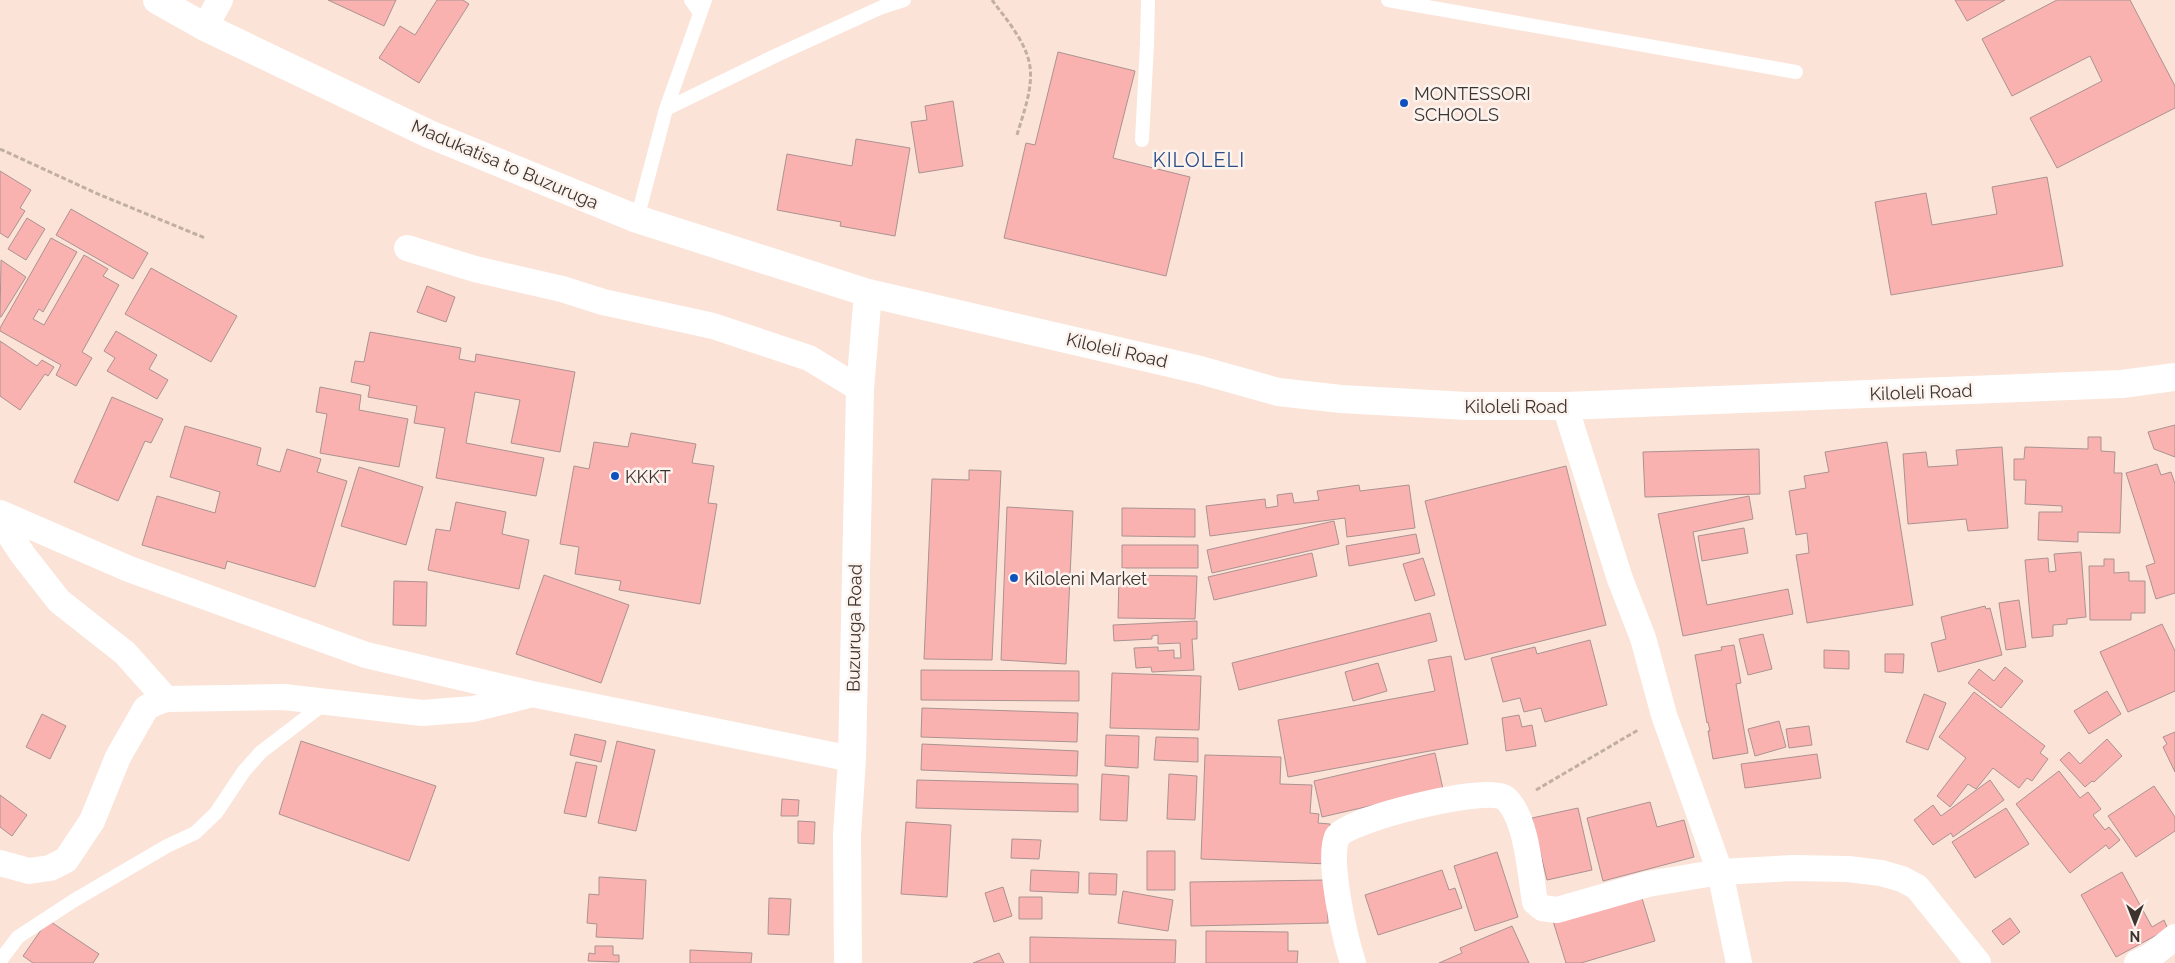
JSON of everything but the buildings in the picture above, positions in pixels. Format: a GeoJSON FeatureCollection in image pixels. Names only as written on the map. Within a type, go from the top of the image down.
{"type":"FeatureCollection","features":[{"type":"Feature","properties":{"kind":"main road","name":"Madukatisa to Buzuruga"},"geometry":{"type":"LineString","coordinates":[[157,0],[205,27],[429,134],[637,219],[868,293]]}},
{"type":"Feature","properties":{"kind":"main road","name":"Buzuruga Road"},"geometry":{"type":"LineString","coordinates":[[848,963],[847,835],[852,759],[860,389],[868,293]]}},
{"type":"Feature","properties":{"kind":"main road","name":"Kiloleli Road"},"geometry":{"type":"LineString","coordinates":[[868,293],[1200,370],[1278,392],[1341,399],[1467,406],[1565,406],[2112,384],[2175,377]]}},
{"type":"Feature","properties":{"kind":"street"},"geometry":{"type":"LineString","coordinates":[[205,27],[220,0]]}},
{"type":"Feature","properties":{"kind":"street"},"geometry":{"type":"LineString","coordinates":[[407,248],[475,269],[562,289],[603,302],[713,326],[810,358],[860,389]]}},
{"type":"Feature","properties":{"kind":"street"},"geometry":{"type":"LineString","coordinates":[[1565,406],[1620,579],[1643,638],[1664,715],[1720,872],[1739,963]]}},
{"type":"Feature","properties":{"kind":"street"},"geometry":{"type":"LineString","coordinates":[[0,513],[129,569],[366,655],[532,694],[852,759]]}},
{"type":"Feature","properties":{"kind":"street"},"geometry":{"type":"LineString","coordinates":[[0,520],[23,555],[59,601],[125,653],[166,699]]}},
{"type":"Feature","properties":{"kind":"street"},"geometry":{"type":"LineString","coordinates":[[0,863],[29,871],[50,868],[66,860],[92,821],[118,757],[146,708],[155,702],[166,699],[284,697],[422,713],[473,709],[532,694]]}},
{"type":"Feature","properties":{"kind":"street"},"geometry":{"type":"LineString","coordinates":[[1353,963],[1345,938],[1338,900],[1333,851],[1338,835],[1347,828],[1401,810],[1464,795],[1486,793],[1503,796],[1512,804],[1519,818],[1534,902],[1542,908],[1557,910],[1648,884],[1720,872],[1793,868],[1839,869],[1881,873],[1902,879],[1917,887],[1978,963]]}},
{"type":"Feature","properties":{"kind":"street"},"geometry":{"type":"LineString","coordinates":[[2137,963],[2151,956],[2175,937]]}},
{"type":"Feature","properties":{"kind":"lane"},"geometry":{"type":"LineString","coordinates":[[637,219],[666,109],[703,7],[691,0]]}},
{"type":"Feature","properties":{"kind":"lane"},"geometry":{"type":"LineString","coordinates":[[666,109],[776,55],[882,7],[904,0]]}},
{"type":"Feature","properties":{"kind":"lane"},"geometry":{"type":"LineString","coordinates":[[1142,140],[1148,0]]}},
{"type":"Feature","properties":{"kind":"lane"},"geometry":{"type":"LineString","coordinates":[[1388,0],[1796,72]]}},
{"type":"Feature","properties":{"kind":"lane"},"geometry":{"type":"LineString","coordinates":[[0,961],[18,937],[72,901],[167,846],[194,834],[216,813],[244,771],[261,752],[328,701]]}},
{"type":"Feature","properties":{"kind":"path"},"geometry":{"type":"LineString","coordinates":[[992,0],[1015,32],[1030,65],[1030,83],[1017,135]]}},
{"type":"Feature","properties":{"kind":"path"},"geometry":{"type":"LineString","coordinates":[[0,149],[98,194],[205,238]]}},
{"type":"Feature","properties":{"kind":"path"},"geometry":{"type":"LineString","coordinates":[[1512,804],[1664,715]]}},
{"type":"Feature","properties":{"kind":"place","name":"MONTESSORI SCHOOLS"},"geometry":{"type":"Point","coordinates":[1404,103]}},
{"type":"Feature","properties":{"kind":"place","name":"KKKT"},"geometry":{"type":"Point","coordinates":[615,476]}},
{"type":"Feature","properties":{"kind":"place","name":"Kiloleni Market"},"geometry":{"type":"Point","coordinates":[1014,578]}},
{"type":"Feature","properties":{"kind":"district","name":"KILOLELI"},"geometry":{"type":"Point","coordinates":[1199,160]}}]}
